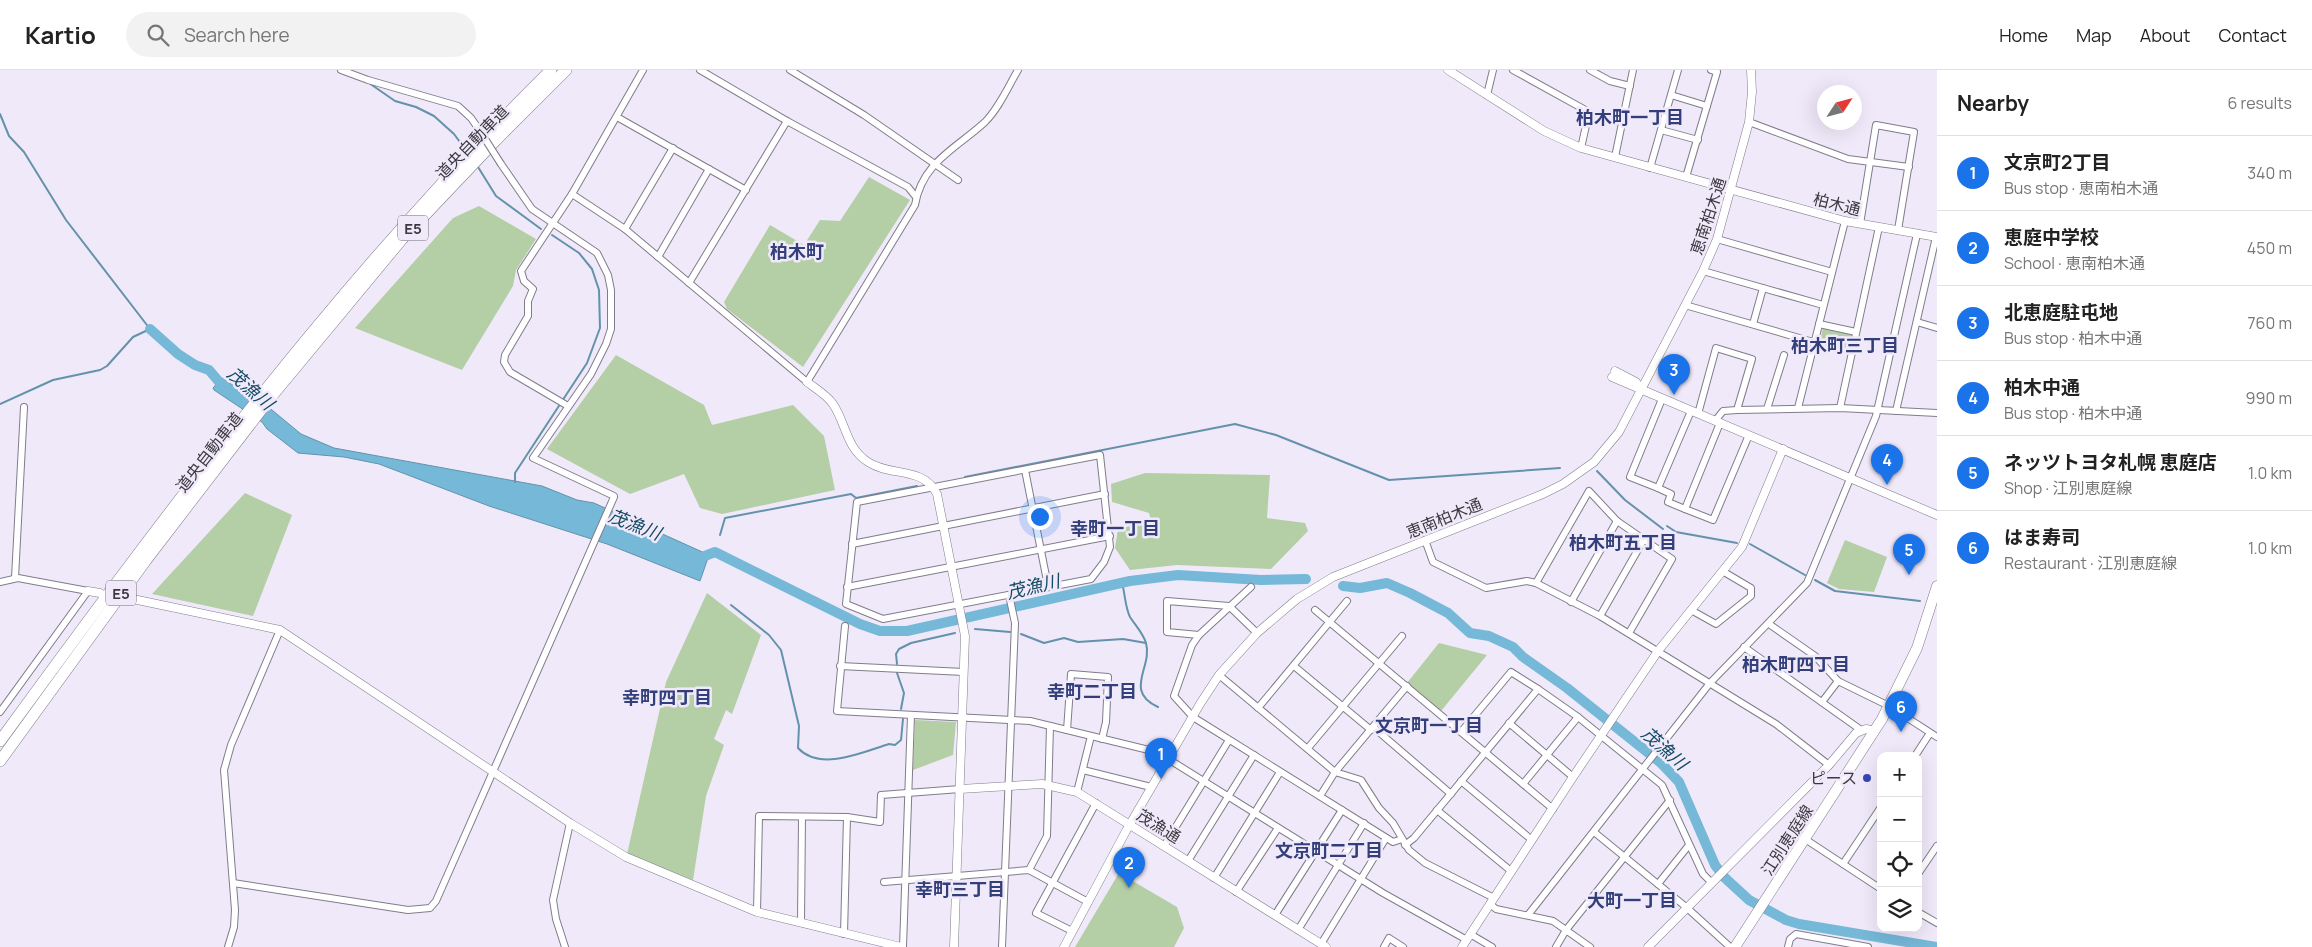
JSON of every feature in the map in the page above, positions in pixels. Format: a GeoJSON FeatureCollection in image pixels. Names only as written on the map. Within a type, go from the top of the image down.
{"type":"FeatureCollection","features":[{"type":"Feature","properties":{"kind":"highway","name":"道央自動車道"},"geometry":{"type":"LineString","coordinates":[[0,741],[138,553],[243,425],[398,230],[452,170],[551,70]]}},
{"type":"Feature","properties":{"kind":"highway","name":"道央自動車道"},"geometry":{"type":"LineString","coordinates":[[268,393],[402,239],[566,70]]}},
{"type":"Feature","properties":{"kind":"highway","name":"道央自動車道"},"geometry":{"type":"LineString","coordinates":[[0,760],[243,425]]}},
{"type":"Feature","properties":{"kind":"main road","name":"江別恵庭線"},"geometry":{"type":"LineString","coordinates":[[1735,947],[1889,706],[1933,615],[1937,586]]}},
{"type":"Feature","properties":{"kind":"street"},"geometry":{"type":"LineString","coordinates":[[233,883],[408,910],[430,908],[436,902],[614,496],[533,458],[564,403],[591,374],[606,344],[611,329],[611,290],[608,275],[597,253],[532,209],[500,164],[471,118],[458,106],[368,80],[341,70]]}},
{"type":"Feature","properties":{"kind":"street"},"geometry":{"type":"LineString","coordinates":[[564,403],[510,372],[504,362],[505,355],[528,316],[528,301],[533,289],[524,282],[521,271],[572,194],[643,70]]}},
{"type":"Feature","properties":{"kind":"street"},"geometry":{"type":"LineString","coordinates":[[700,70],[787,121],[908,187],[916,197]]}},
{"type":"Feature","properties":{"kind":"street"},"geometry":{"type":"LineString","coordinates":[[790,70],[864,115],[958,180]]}},
{"type":"Feature","properties":{"kind":"street"},"geometry":{"type":"LineString","coordinates":[[807,382],[915,205],[916,197],[934,164],[960,139],[985,122],[1018,70]]}},
{"type":"Feature","properties":{"kind":"street","name":"柏木通"},"geometry":{"type":"LineString","coordinates":[[1448,70],[1544,131],[1581,148],[1845,221],[1937,237]]}},
{"type":"Feature","properties":{"kind":"street"},"geometry":{"type":"LineString","coordinates":[[1487,95],[1494,70]]}},
{"type":"Feature","properties":{"kind":"street"},"geometry":{"type":"LineString","coordinates":[[1513,70],[1588,112],[1581,148]]}},
{"type":"Feature","properties":{"kind":"street"},"geometry":{"type":"LineString","coordinates":[[1590,70],[1610,81],[1630,86]]}},
{"type":"Feature","properties":{"kind":"street"},"geometry":{"type":"LineString","coordinates":[[1615,157],[1633,70]]}},
{"type":"Feature","properties":{"kind":"street"},"geometry":{"type":"LineString","coordinates":[[1650,168],[1678,70]]}},
{"type":"Feature","properties":{"kind":"street","name":"恵南柏木通"},"geometry":{"type":"LineString","coordinates":[[1064,947],[1151,787],[1193,717],[1219,675],[1257,633],[1297,599],[1333,577],[1543,494],[1563,484],[1584,470],[1604,451],[1619,432],[1703,271],[1717,239],[1732,190],[1749,122],[1752,92],[1751,70]]}},
{"type":"Feature","properties":{"kind":"street"},"geometry":{"type":"LineString","coordinates":[[1686,177],[1698,140],[1715,71]]}},
{"type":"Feature","properties":{"kind":"street"},"geometry":{"type":"LineString","coordinates":[[1671,95],[1707,106]]}},
{"type":"Feature","properties":{"kind":"street"},"geometry":{"type":"LineString","coordinates":[[617,117],[746,190]]}},
{"type":"Feature","properties":{"kind":"street"},"geometry":{"type":"LineString","coordinates":[[689,283],[787,121]]}},
{"type":"Feature","properties":{"kind":"street"},"geometry":{"type":"LineString","coordinates":[[1749,122],[1848,159],[1908,167]]}},
{"type":"Feature","properties":{"kind":"street"},"geometry":{"type":"LineString","coordinates":[[1860,224],[1876,125],[1914,132],[1898,230]]}},
{"type":"Feature","properties":{"kind":"street"},"geometry":{"type":"LineString","coordinates":[[1661,130],[1698,140]]}},
{"type":"Feature","properties":{"kind":"street"},"geometry":{"type":"LineString","coordinates":[[626,229],[673,148]]}},
{"type":"Feature","properties":{"kind":"street"},"geometry":{"type":"LineString","coordinates":[[658,257],[709,169]]}},
{"type":"Feature","properties":{"kind":"street"},"geometry":{"type":"LineString","coordinates":[[572,194],[626,229],[834,406],[848,438],[857,453],[866,461],[877,468],[923,477],[934,487],[938,494],[965,636],[954,947]]}},
{"type":"Feature","properties":{"kind":"street"},"geometry":{"type":"LineString","coordinates":[[1798,408],[1845,221]]}},
{"type":"Feature","properties":{"kind":"street"},"geometry":{"type":"LineString","coordinates":[[1840,408],[1879,227]]}},
{"type":"Feature","properties":{"kind":"street"},"geometry":{"type":"LineString","coordinates":[[1528,916],[1710,683],[1769,624],[1806,583],[1852,478],[1877,409],[1917,234]]}},
{"type":"Feature","properties":{"kind":"street"},"geometry":{"type":"LineString","coordinates":[[1896,411],[1937,237]]}},
{"type":"Feature","properties":{"kind":"street"},"geometry":{"type":"LineString","coordinates":[[1717,239],[1832,272]]}},
{"type":"Feature","properties":{"kind":"street"},"geometry":{"type":"LineString","coordinates":[[1703,271],[1823,305]]}},
{"type":"Feature","properties":{"kind":"street"},"geometry":{"type":"LineString","coordinates":[[1753,324],[1763,288]]}},
{"type":"Feature","properties":{"kind":"street"},"geometry":{"type":"LineString","coordinates":[[1685,305],[1814,342]]}},
{"type":"Feature","properties":{"kind":"street"},"geometry":{"type":"LineString","coordinates":[[1917,322],[1937,328]]}},
{"type":"Feature","properties":{"kind":"street"},"geometry":{"type":"LineString","coordinates":[[1819,324],[1856,332]]}},
{"type":"Feature","properties":{"kind":"street"},"geometry":{"type":"LineString","coordinates":[[1658,488],[1694,412],[1716,348],[1752,359],[1737,410]]}},
{"type":"Feature","properties":{"kind":"street"},"geometry":{"type":"LineString","coordinates":[[1767,409],[1784,355]]}},
{"type":"Feature","properties":{"kind":"street"},"geometry":{"type":"LineString","coordinates":[[1614,374],[1636,382],[1641,389],[1662,399],[1937,515]]}},
{"type":"Feature","properties":{"kind":"street"},"geometry":{"type":"LineString","coordinates":[[1662,399],[1630,477],[1671,494],[1668,502],[1684,509],[1713,520],[1749,435]]}},
{"type":"Feature","properties":{"kind":"street"},"geometry":{"type":"LineString","coordinates":[[15,578],[24,407]]}},
{"type":"Feature","properties":{"kind":"street"},"geometry":{"type":"LineString","coordinates":[[1684,509],[1717,422],[1723,411],[1840,408],[1937,413]]}},
{"type":"Feature","properties":{"kind":"street"},"geometry":{"type":"LineString","coordinates":[[1466,941],[1572,777],[1658,651],[1724,572],[1748,537],[1783,449]]}},
{"type":"Feature","properties":{"kind":"street"},"geometry":{"type":"LineString","coordinates":[[1100,455],[1106,494],[1110,547],[1104,562],[1091,579],[1048,586],[959,607],[883,619],[846,604],[857,502],[1025,470],[1100,455]]}},
{"type":"Feature","properties":{"kind":"street"},"geometry":{"type":"LineString","coordinates":[[1025,470],[1048,586]]}},
{"type":"Feature","properties":{"kind":"street"},"geometry":{"type":"LineString","coordinates":[[1536,583],[1589,492],[1617,521],[1672,559],[1629,633]]}},
{"type":"Feature","properties":{"kind":"street"},"geometry":{"type":"LineString","coordinates":[[852,544],[1106,494]]}},
{"type":"Feature","properties":{"kind":"street"},"geometry":{"type":"LineString","coordinates":[[1571,602],[1617,521]]}},
{"type":"Feature","properties":{"kind":"street"},"geometry":{"type":"LineString","coordinates":[[848,587],[1110,536]]}},
{"type":"Feature","properties":{"kind":"street"},"geometry":{"type":"LineString","coordinates":[[1425,540],[1433,562],[1486,588],[1527,580],[1600,616],[1776,724],[1829,765]]}},
{"type":"Feature","properties":{"kind":"street"},"geometry":{"type":"LineString","coordinates":[[1600,616],[1643,540]]}},
{"type":"Feature","properties":{"kind":"street"},"geometry":{"type":"LineString","coordinates":[[1691,610],[1716,624],[1751,596],[1751,588],[1724,572]]}},
{"type":"Feature","properties":{"kind":"street"},"geometry":{"type":"LineString","coordinates":[[0,582],[15,578],[100,593]]}},
{"type":"Feature","properties":{"kind":"street"},"geometry":{"type":"LineString","coordinates":[[1251,587],[1199,635],[1192,645],[1174,696],[1193,717],[1393,842],[1409,844],[1538,689]]}},
{"type":"Feature","properties":{"kind":"street"},"geometry":{"type":"LineString","coordinates":[[0,712],[88,591]]}},
{"type":"Feature","properties":{"kind":"street"},"geometry":{"type":"LineString","coordinates":[[1002,947],[1014,613],[1010,596]]}},
{"type":"Feature","properties":{"kind":"street"},"geometry":{"type":"LineString","coordinates":[[128,598],[280,630],[494,770],[570,823],[626,857],[757,912],[902,947],[911,715]]}},
{"type":"Feature","properties":{"kind":"street"},"geometry":{"type":"LineString","coordinates":[[1199,635],[1167,632],[1167,601],[1230,606],[1257,633]]}},
{"type":"Feature","properties":{"kind":"street"},"geometry":{"type":"LineString","coordinates":[[1258,708],[1348,601]]}},
{"type":"Feature","properties":{"kind":"street"},"geometry":{"type":"LineString","coordinates":[[1315,610],[1553,809]]}},
{"type":"Feature","properties":{"kind":"street"},"geometry":{"type":"LineString","coordinates":[[1769,624],[1814,656],[1838,681],[1889,706],[1937,736]]}},
{"type":"Feature","properties":{"kind":"street"},"geometry":{"type":"LineString","coordinates":[[845,626],[837,711],[1030,721],[1157,752],[1360,879],[1466,941],[1492,947]]}},
{"type":"Feature","properties":{"kind":"street"},"geometry":{"type":"LineString","coordinates":[[228,947],[234,927],[233,883],[224,770],[231,745],[280,630]]}},
{"type":"Feature","properties":{"kind":"street"},"geometry":{"type":"LineString","coordinates":[[1308,748],[1402,636]]}},
{"type":"Feature","properties":{"kind":"street"},"geometry":{"type":"LineString","coordinates":[[1744,647],[1861,730],[1874,731]]}},
{"type":"Feature","properties":{"kind":"street"},"geometry":{"type":"LineString","coordinates":[[840,666],[964,672]]}},
{"type":"Feature","properties":{"kind":"street"},"geometry":{"type":"LineString","coordinates":[[1294,666],[1451,794]]}},
{"type":"Feature","properties":{"kind":"street"},"geometry":{"type":"LineString","coordinates":[[1461,732],[1511,672],[1578,717],[1603,731],[1646,766],[1662,785],[1670,800],[1703,874],[1713,880]]}},
{"type":"Feature","properties":{"kind":"street"},"geometry":{"type":"LineString","coordinates":[[1068,730],[1071,674],[1108,677],[1106,722],[1102,739]]}},
{"type":"Feature","properties":{"kind":"street"},"geometry":{"type":"LineString","coordinates":[[1219,675],[1335,772],[1361,780],[1379,808],[1393,823],[1403,842],[1425,863],[1492,901],[1496,909],[1553,921],[1590,947]]}},
{"type":"Feature","properties":{"kind":"street"},"geometry":{"type":"LineString","coordinates":[[1822,702],[1838,681]]}},
{"type":"Feature","properties":{"kind":"street"},"geometry":{"type":"LineString","coordinates":[[1320,796],[1335,772],[1407,686]]}},
{"type":"Feature","properties":{"kind":"street"},"geometry":{"type":"LineString","coordinates":[[1522,784],[1578,717]]}},
{"type":"Feature","properties":{"kind":"street"},"geometry":{"type":"LineString","coordinates":[[1509,723],[1572,777]]}},
{"type":"Feature","properties":{"kind":"street"},"geometry":{"type":"LineString","coordinates":[[1029,870],[1047,836],[1050,784],[1050,726]]}},
{"type":"Feature","properties":{"kind":"street"},"geometry":{"type":"LineString","coordinates":[[1648,947],[1829,765],[1852,737],[1861,730]]}},
{"type":"Feature","properties":{"kind":"street"},"geometry":{"type":"LineString","coordinates":[[1918,752],[1930,733]]}},
{"type":"Feature","properties":{"kind":"street"},"geometry":{"type":"LineString","coordinates":[[1077,792],[1091,736]]}},
{"type":"Feature","properties":{"kind":"street"},"geometry":{"type":"LineString","coordinates":[[1164,846],[1229,740]]}},
{"type":"Feature","properties":{"kind":"street"},"geometry":{"type":"LineString","coordinates":[[1188,861],[1254,756]]}},
{"type":"Feature","properties":{"kind":"street"},"geometry":{"type":"LineString","coordinates":[[1083,770],[1151,787]]}},
{"type":"Feature","properties":{"kind":"street"},"geometry":{"type":"LineString","coordinates":[[1214,878],[1280,772]]}},
{"type":"Feature","properties":{"kind":"street"},"geometry":{"type":"LineString","coordinates":[[1461,781],[1532,840]]}},
{"type":"Feature","properties":{"kind":"street","name":"茂漁通"},"geometry":{"type":"LineString","coordinates":[[960,789],[1050,784],[1077,792],[1324,945]]}},
{"type":"Feature","properties":{"kind":"street"},"geometry":{"type":"LineString","coordinates":[[757,912],[759,816],[847,817],[880,822],[881,796],[960,789]]}},
{"type":"Feature","properties":{"kind":"street"},"geometry":{"type":"LineString","coordinates":[[1556,947],[1566,930],[1623,856],[1670,800]]}},
{"type":"Feature","properties":{"kind":"street"},"geometry":{"type":"LineString","coordinates":[[1072,931],[1036,913],[1096,803]]}},
{"type":"Feature","properties":{"kind":"street"},"geometry":{"type":"LineString","coordinates":[[1275,915],[1342,810]]}},
{"type":"Feature","properties":{"kind":"street"},"geometry":{"type":"LineString","coordinates":[[1437,810],[1511,872]]}},
{"type":"Feature","properties":{"kind":"street"},"geometry":{"type":"LineString","coordinates":[[1843,864],[1877,813]]}},
{"type":"Feature","properties":{"kind":"street"},"geometry":{"type":"LineString","coordinates":[[800,922],[802,816]]}},
{"type":"Feature","properties":{"kind":"street"},"geometry":{"type":"LineString","coordinates":[[844,934],[847,817]]}},
{"type":"Feature","properties":{"kind":"street"},"geometry":{"type":"LineString","coordinates":[[565,947],[556,919],[553,900],[570,823]]}},
{"type":"Feature","properties":{"kind":"street"},"geometry":{"type":"LineString","coordinates":[[1298,930],[1364,823]]}},
{"type":"Feature","properties":{"kind":"street"},"geometry":{"type":"LineString","coordinates":[[1236,892],[1278,828]]}},
{"type":"Feature","properties":{"kind":"street"},"geometry":{"type":"LineString","coordinates":[[1594,832],[1686,907],[1730,947]]}},
{"type":"Feature","properties":{"kind":"street"},"geometry":{"type":"LineString","coordinates":[[1324,945],[1360,879],[1386,838]]}},
{"type":"Feature","properties":{"kind":"street"},"geometry":{"type":"LineString","coordinates":[[1805,839],[1878,887]]}},
{"type":"Feature","properties":{"kind":"street"},"geometry":{"type":"LineString","coordinates":[[1658,884],[1689,845]]}},
{"type":"Feature","properties":{"kind":"street"},"geometry":{"type":"LineString","coordinates":[[1922,868],[1937,846]]}},
{"type":"Feature","properties":{"kind":"street"},"geometry":{"type":"LineString","coordinates":[[884,882],[1029,870],[1088,902]]}},
{"type":"Feature","properties":{"kind":"street"},"geometry":{"type":"LineString","coordinates":[[1922,914],[1937,923]]}},
{"type":"Feature","properties":{"kind":"street"},"geometry":{"type":"LineString","coordinates":[[1788,947],[1790,939],[1796,934],[1868,947]]}},
{"type":"Feature","properties":{"kind":"street"},"geometry":{"type":"LineString","coordinates":[[1384,947],[1389,938],[1404,947]]}},
{"type":"Feature","properties":{"kind":"street"},"geometry":{"type":"LineString","coordinates":[[1824,947],[1826,939]]}},
{"type":"Feature","properties":{"kind":"green space"},"geometry":{"type":"Polygon","coordinates":[[[869,177],[910,200],[803,367],[727,309],[724,302],[770,225],[804,245],[820,220],[840,221],[869,177]]]}},
{"type":"Feature","properties":{"kind":"green space"},"geometry":{"type":"Polygon","coordinates":[[[479,206],[536,239],[516,270],[513,286],[462,370],[355,328],[453,218],[479,206]]]}},
{"type":"Feature","properties":{"kind":"green space"},"geometry":{"type":"Polygon","coordinates":[[[1823,328],[1852,335],[1848,352],[1819,345],[1823,328]]]}},
{"type":"Feature","properties":{"kind":"green space"},"geometry":{"type":"Polygon","coordinates":[[[616,355],[704,405],[712,425],[793,405],[824,436],[835,490],[722,514],[700,508],[684,474],[630,494],[547,449],[616,355]]]}},
{"type":"Feature","properties":{"kind":"green space"},"geometry":{"type":"Polygon","coordinates":[[[1145,473],[1270,475],[1267,518],[1305,523],[1308,531],[1271,569],[1177,565],[1130,570],[1115,548],[1118,529],[1151,521],[1149,513],[1112,502],[1111,484],[1145,473]]]}},
{"type":"Feature","properties":{"kind":"green space"},"geometry":{"type":"Polygon","coordinates":[[[245,493],[292,515],[253,616],[152,594],[245,493]]]}},
{"type":"Feature","properties":{"kind":"green space"},"geometry":{"type":"Polygon","coordinates":[[[1845,540],[1887,557],[1874,592],[1839,589],[1827,583],[1845,540]]]}},
{"type":"Feature","properties":{"kind":"green space"},"geometry":{"type":"Polygon","coordinates":[[[707,593],[761,635],[732,714],[726,710],[714,739],[724,745],[706,796],[693,880],[627,854],[666,682],[707,593]]]}},
{"type":"Feature","properties":{"kind":"green space"},"geometry":{"type":"Polygon","coordinates":[[[1439,643],[1487,655],[1441,711],[1407,683],[1439,643]]]}},
{"type":"Feature","properties":{"kind":"green space"},"geometry":{"type":"Polygon","coordinates":[[[915,720],[956,722],[953,755],[913,770],[915,720]]]}},
{"type":"Feature","properties":{"kind":"green space"},"geometry":{"type":"Polygon","coordinates":[[[1119,873],[1177,907],[1184,928],[1174,947],[1075,947],[1119,873]]]}},
{"type":"Feature","properties":{"kind":"water"},"geometry":{"type":"Polygon","coordinates":[[[222,378],[272,410],[301,434],[334,448],[542,486],[577,500],[594,503],[709,555],[700,581],[607,544],[489,506],[379,464],[344,457],[298,453],[267,429],[262,422],[214,390],[213,388],[222,378]]]}},
{"type":"Feature","properties":{"kind":"waterway"},"geometry":{"type":"LineString","coordinates":[[369,83],[395,101],[416,107],[434,116],[454,134],[465,149]]}},
{"type":"Feature","properties":{"kind":"waterway"},"geometry":{"type":"LineString","coordinates":[[0,114],[9,136],[24,152],[66,220],[150,329],[133,337],[107,366],[100,370],[53,380],[0,404]]}},
{"type":"Feature","properties":{"kind":"waterway"},"geometry":{"type":"LineString","coordinates":[[478,167],[496,196],[541,229]]}},
{"type":"Feature","properties":{"kind":"waterway"},"geometry":{"type":"LineString","coordinates":[[515,482],[515,473],[587,363],[600,328],[599,290],[592,269],[579,253],[552,235]]}},
{"type":"Feature","properties":{"kind":"waterway","name":"茂漁川"},"geometry":{"type":"LineString","coordinates":[[150,329],[178,354],[195,365],[209,370],[226,390]]}},
{"type":"Feature","properties":{"kind":"waterway"},"geometry":{"type":"LineString","coordinates":[[965,477],[1235,424],[1276,435],[1389,480],[1560,468]]}},
{"type":"Feature","properties":{"kind":"waterway"},"geometry":{"type":"LineString","coordinates":[[1597,471],[1625,500],[1663,529]]}},
{"type":"Feature","properties":{"kind":"waterway"},"geometry":{"type":"LineString","coordinates":[[720,535],[725,518],[851,494],[856,498],[917,486]]}},
{"type":"Feature","properties":{"kind":"waterway"},"geometry":{"type":"LineString","coordinates":[[1667,526],[1676,532],[1737,543]]}},
{"type":"Feature","properties":{"kind":"waterway"},"geometry":{"type":"LineString","coordinates":[[1750,544],[1805,575]]}},
{"type":"Feature","properties":{"kind":"waterway","name":"茂漁川"},"geometry":{"type":"LineString","coordinates":[[697,559],[715,552],[860,624],[880,631],[907,631],[1130,581],[1178,575],[1261,580],[1306,579]]}},
{"type":"Feature","properties":{"kind":"waterway"},"geometry":{"type":"LineString","coordinates":[[1815,580],[1835,591],[1920,601]]}},
{"type":"Feature","properties":{"kind":"waterway"},"geometry":{"type":"LineString","coordinates":[[1122,583],[1128,613],[1146,643],[1147,652],[1141,686],[1142,694],[1148,701],[1158,707]]}},
{"type":"Feature","properties":{"kind":"waterway","name":"茂漁川"},"geometry":{"type":"LineString","coordinates":[[1343,586],[1360,588],[1387,583],[1410,593],[1448,613],[1470,633],[1489,636],[1513,647],[1523,657],[1567,688],[1661,763],[1679,782],[1715,865],[1724,877],[1749,900],[1786,920],[1799,924],[1937,947]]}},
{"type":"Feature","properties":{"kind":"waterway"},"geometry":{"type":"LineString","coordinates":[[731,605],[769,635],[781,650],[799,726],[798,748],[807,755],[818,759],[842,758],[889,744],[895,745],[901,740],[903,719]]}},
{"type":"Feature","properties":{"kind":"waterway"},"geometry":{"type":"LineString","coordinates":[[975,629],[1010,632]]}},
{"type":"Feature","properties":{"kind":"waterway"},"geometry":{"type":"LineString","coordinates":[[897,664],[896,654],[899,649],[911,643],[955,633]]}},
{"type":"Feature","properties":{"kind":"waterway"},"geometry":{"type":"LineString","coordinates":[[1021,634],[1044,643],[1064,638],[1078,642],[1123,639],[1146,643]]}},
{"type":"Feature","properties":{"kind":"waterway"},"geometry":{"type":"LineString","coordinates":[[897,673],[904,693],[901,709]]}},
{"type":"Feature","properties":{"kind":"place","name":"北恵庭駐屯地"},"geometry":{"type":"Point","coordinates":[1674,395]}},
{"type":"Feature","properties":{"kind":"place","name":"柏木中通"},"geometry":{"type":"Point","coordinates":[1887,485]}},
{"type":"Feature","properties":{"kind":"place","name":"ネッツトヨタ札幌 恵庭店"},"geometry":{"type":"Point","coordinates":[1909,575]}},
{"type":"Feature","properties":{"kind":"place","name":"はま寿司"},"geometry":{"type":"Point","coordinates":[1901,732]}},
{"type":"Feature","properties":{"kind":"place","name":"ピース"},"geometry":{"type":"Point","coordinates":[1867,778]}},
{"type":"Feature","properties":{"kind":"place","name":"文京町2丁目"},"geometry":{"type":"Point","coordinates":[1161,779]}},
{"type":"Feature","properties":{"kind":"place","name":"恵庭中学校"},"geometry":{"type":"Point","coordinates":[1129,888]}},
{"type":"Feature","properties":{"kind":"district","name":"柏木町一丁目"},"geometry":{"type":"Point","coordinates":[1630,117]}},
{"type":"Feature","properties":{"kind":"district","name":"柏木町"},"geometry":{"type":"Point","coordinates":[797,251]}},
{"type":"Feature","properties":{"kind":"district","name":"柏木町三丁目"},"geometry":{"type":"Point","coordinates":[1845,345]}},
{"type":"Feature","properties":{"kind":"district","name":"幸町一丁目"},"geometry":{"type":"Point","coordinates":[1115,528]}},
{"type":"Feature","properties":{"kind":"district","name":"柏木町五丁目"},"geometry":{"type":"Point","coordinates":[1623,542]}},
{"type":"Feature","properties":{"kind":"district","name":"柏木町四丁目"},"geometry":{"type":"Point","coordinates":[1796,664]}},
{"type":"Feature","properties":{"kind":"district","name":"幸町二丁目"},"geometry":{"type":"Point","coordinates":[1092,691]}},
{"type":"Feature","properties":{"kind":"district","name":"幸町四丁目"},"geometry":{"type":"Point","coordinates":[667,697]}},
{"type":"Feature","properties":{"kind":"district","name":"文京町一丁目"},"geometry":{"type":"Point","coordinates":[1429,725]}},
{"type":"Feature","properties":{"kind":"district","name":"文京町二丁目"},"geometry":{"type":"Point","coordinates":[1329,850]}},
{"type":"Feature","properties":{"kind":"district","name":"幸町三丁目"},"geometry":{"type":"Point","coordinates":[960,889]}},
{"type":"Feature","properties":{"kind":"district","name":"大町一丁目"},"geometry":{"type":"Point","coordinates":[1632,900]}}]}
